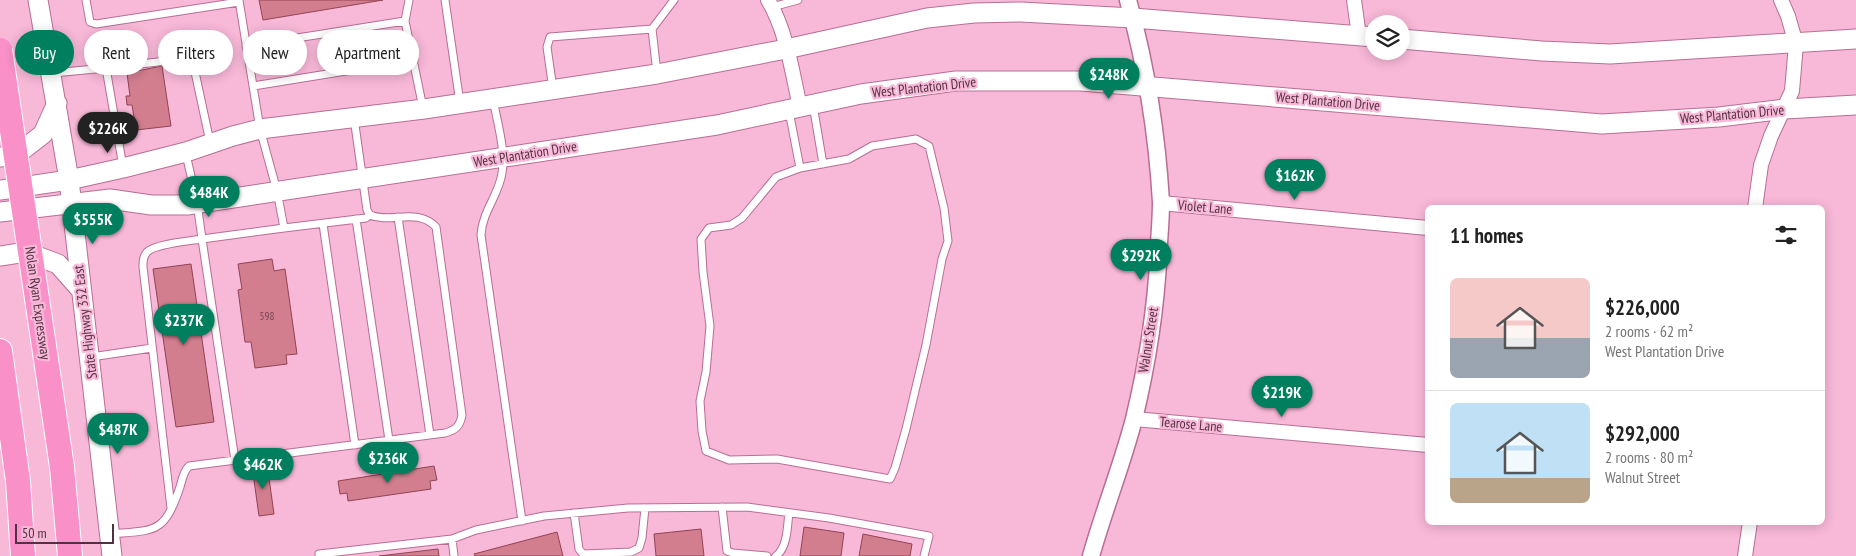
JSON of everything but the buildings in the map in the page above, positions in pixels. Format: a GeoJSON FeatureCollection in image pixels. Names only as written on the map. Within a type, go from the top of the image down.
{"type":"FeatureCollection","features":[{"type":"Feature","properties":{"kind":"highway","name":"Nolan Ryan Expressway"},"geometry":{"type":"LineString","coordinates":[[0,50],[62,467],[70,556]]}},
{"type":"Feature","properties":{"kind":"highway"},"geometry":{"type":"LineString","coordinates":[[0,351],[18,481],[23,556]]}},
{"type":"Feature","properties":{"kind":"main road","name":"State Highway 332 East"},"geometry":{"type":"LineString","coordinates":[[38,0],[44,30]]}},
{"type":"Feature","properties":{"kind":"main road"},"geometry":{"type":"LineString","coordinates":[[0,190],[69,180],[123,168],[186,152],[232,136],[260,129],[424,109],[657,74],[786,49],[926,18],[974,13],[1131,9],[1365,36]]}},
{"type":"Feature","properties":{"kind":"main road"},"geometry":{"type":"LineString","coordinates":[[1410,40],[1542,51],[1610,54],[1856,39]]}},
{"type":"Feature","properties":{"kind":"main road","name":"State Highway 332 East"},"geometry":{"type":"LineString","coordinates":[[52,75],[72,203],[112,556]]}},
{"type":"Feature","properties":{"kind":"main road","name":"West Plantation Drive"},"geometry":{"type":"LineString","coordinates":[[0,212],[110,199],[151,205],[197,203],[717,125],[861,94],[956,81],[1081,81],[1602,124],[1718,117],[1785,109],[1856,105]]}},
{"type":"Feature","properties":{"kind":"main road"},"geometry":{"type":"LineString","coordinates":[[0,157],[16,155],[43,134],[57,103]]}},
{"type":"Feature","properties":{"kind":"main road"},"geometry":{"type":"LineString","coordinates":[[0,256],[26,252],[58,264],[81,290]]}},
{"type":"Feature","properties":{"kind":"street"},"geometry":{"type":"LineString","coordinates":[[1354,0],[1365,33]]}},
{"type":"Feature","properties":{"kind":"street"},"geometry":{"type":"LineString","coordinates":[[1755,205],[1762,165],[1771,136],[1792,91],[1796,44],[1781,0]]}},
{"type":"Feature","properties":{"kind":"street"},"geometry":{"type":"LineString","coordinates":[[770,4],[786,49],[801,108]]}},
{"type":"Feature","properties":{"kind":"street","name":"Walnut Street"},"geometry":{"type":"LineString","coordinates":[[1091,556],[1134,419],[1152,328],[1158,272],[1161,203],[1147,86],[1131,9]]}},
{"type":"Feature","properties":{"kind":"street","name":"Violet Lane"},"geometry":{"type":"LineString","coordinates":[[1161,203],[1425,228]]}},
{"type":"Feature","properties":{"kind":"street","name":"Tearose Lane"},"geometry":{"type":"LineString","coordinates":[[1134,419],[1425,445]]}},
{"type":"Feature","properties":{"kind":"street"},"geometry":{"type":"LineString","coordinates":[[1745,556],[1750,525]]}},
{"type":"Feature","properties":{"kind":"lane"},"geometry":{"type":"LineString","coordinates":[[86,0],[90,22],[96,24],[239,1],[244,30]]}},
{"type":"Feature","properties":{"kind":"lane"},"geometry":{"type":"LineString","coordinates":[[407,30],[405,21],[409,0]]}},
{"type":"Feature","properties":{"kind":"lane"},"geometry":{"type":"LineString","coordinates":[[445,0],[460,104]]}},
{"type":"Feature","properties":{"kind":"lane"},"geometry":{"type":"LineString","coordinates":[[657,74],[652,29],[674,0]]}},
{"type":"Feature","properties":{"kind":"lane"},"geometry":{"type":"LineString","coordinates":[[770,4],[798,0]]}},
{"type":"Feature","properties":{"kind":"lane"},"geometry":{"type":"LineString","coordinates":[[307,36],[405,21]]}},
{"type":"Feature","properties":{"kind":"lane"},"geometry":{"type":"LineString","coordinates":[[553,90],[547,47],[550,37],[652,29]]}},
{"type":"Feature","properties":{"kind":"lane"},"geometry":{"type":"LineString","coordinates":[[148,63],[192,58],[211,144]]}},
{"type":"Feature","properties":{"kind":"lane"},"geometry":{"type":"LineString","coordinates":[[107,75],[123,168]]}},
{"type":"Feature","properties":{"kind":"lane"},"geometry":{"type":"LineString","coordinates":[[251,75],[260,129],[277,191],[284,228]]}},
{"type":"Feature","properties":{"kind":"lane"},"geometry":{"type":"LineString","coordinates":[[253,86],[321,75]]}},
{"type":"Feature","properties":{"kind":"lane"},"geometry":{"type":"LineString","coordinates":[[417,75],[424,109]]}},
{"type":"Feature","properties":{"kind":"lane"},"geometry":{"type":"LineString","coordinates":[[493,99],[503,157],[500,180],[483,220],[481,235],[522,521]]}},
{"type":"Feature","properties":{"kind":"lane"},"geometry":{"type":"LineString","coordinates":[[801,108],[823,164]]}},
{"type":"Feature","properties":{"kind":"lane"},"geometry":{"type":"LineString","coordinates":[[800,168],[801,108]]}},
{"type":"Feature","properties":{"kind":"lane"},"geometry":{"type":"LineString","coordinates":[[110,534],[155,529],[160,526],[171,511],[189,466],[430,435],[454,430],[458,426],[462,415],[436,226],[430,220],[424,218],[377,218],[370,215],[367,210],[354,118]]}},
{"type":"Feature","properties":{"kind":"lane"},"geometry":{"type":"LineString","coordinates":[[916,139],[929,146],[942,200],[948,241],[942,259],[926,345],[906,429],[890,479],[777,459],[729,460],[706,451],[702,432],[700,401],[706,372],[710,326],[701,239],[709,228],[731,225],[742,218],[776,177],[800,168],[850,159],[872,146],[916,139]]}},
{"type":"Feature","properties":{"kind":"lane"},"geometry":{"type":"LineString","coordinates":[[186,152],[197,203],[236,460]]}},
{"type":"Feature","properties":{"kind":"lane"},"geometry":{"type":"LineString","coordinates":[[171,511],[143,259],[149,250],[202,239],[366,218],[370,215]]}},
{"type":"Feature","properties":{"kind":"lane"},"geometry":{"type":"LineString","coordinates":[[398,217],[430,435]]}},
{"type":"Feature","properties":{"kind":"lane"},"geometry":{"type":"LineString","coordinates":[[356,219],[389,440]]}},
{"type":"Feature","properties":{"kind":"lane"},"geometry":{"type":"LineString","coordinates":[[323,224],[354,445]]}},
{"type":"Feature","properties":{"kind":"lane"},"geometry":{"type":"LineString","coordinates":[[89,357],[152,348]]}},
{"type":"Feature","properties":{"kind":"lane"},"geometry":{"type":"LineString","coordinates":[[722,507],[727,550],[733,553],[767,556]]}},
{"type":"Feature","properties":{"kind":"lane"},"geometry":{"type":"LineString","coordinates":[[319,556],[319,554],[452,539],[476,530],[544,516],[645,508],[747,507],[929,536],[924,556]]}},
{"type":"Feature","properties":{"kind":"lane"},"geometry":{"type":"LineString","coordinates":[[574,513],[579,549],[583,554],[630,552],[639,548],[645,508]]}},
{"type":"Feature","properties":{"kind":"lane"},"geometry":{"type":"LineString","coordinates":[[776,556],[781,552],[785,542],[789,513]]}},
{"type":"Feature","properties":{"kind":"lane"},"geometry":{"type":"LineString","coordinates":[[452,539],[454,556]]}}]}
